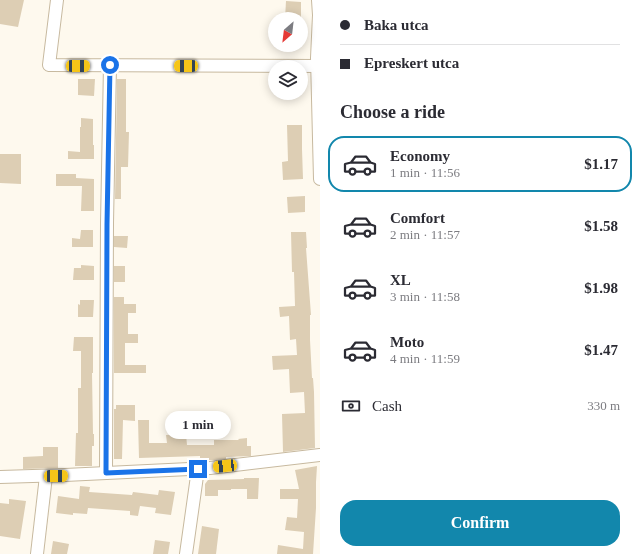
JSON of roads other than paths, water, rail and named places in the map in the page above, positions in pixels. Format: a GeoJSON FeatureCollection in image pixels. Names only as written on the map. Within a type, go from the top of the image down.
{"type":"FeatureCollection","features":[{"type":"Feature","properties":{"kind":"street"},"geometry":{"type":"LineString","coordinates":[[57,0],[49,65],[318,66]]}},
{"type":"Feature","properties":{"kind":"street"},"geometry":{"type":"LineString","coordinates":[[318,0],[320,179]]}},
{"type":"Feature","properties":{"kind":"street"},"geometry":{"type":"LineString","coordinates":[[106,473],[107,231],[110,65]]}},
{"type":"Feature","properties":{"kind":"street"},"geometry":{"type":"LineString","coordinates":[[0,477],[198,469],[320,455]]}},
{"type":"Feature","properties":{"kind":"street"},"geometry":{"type":"LineString","coordinates":[[186,554],[198,469]]}},
{"type":"Feature","properties":{"kind":"street"},"geometry":{"type":"LineString","coordinates":[[37,554],[46,476]]}}]}
